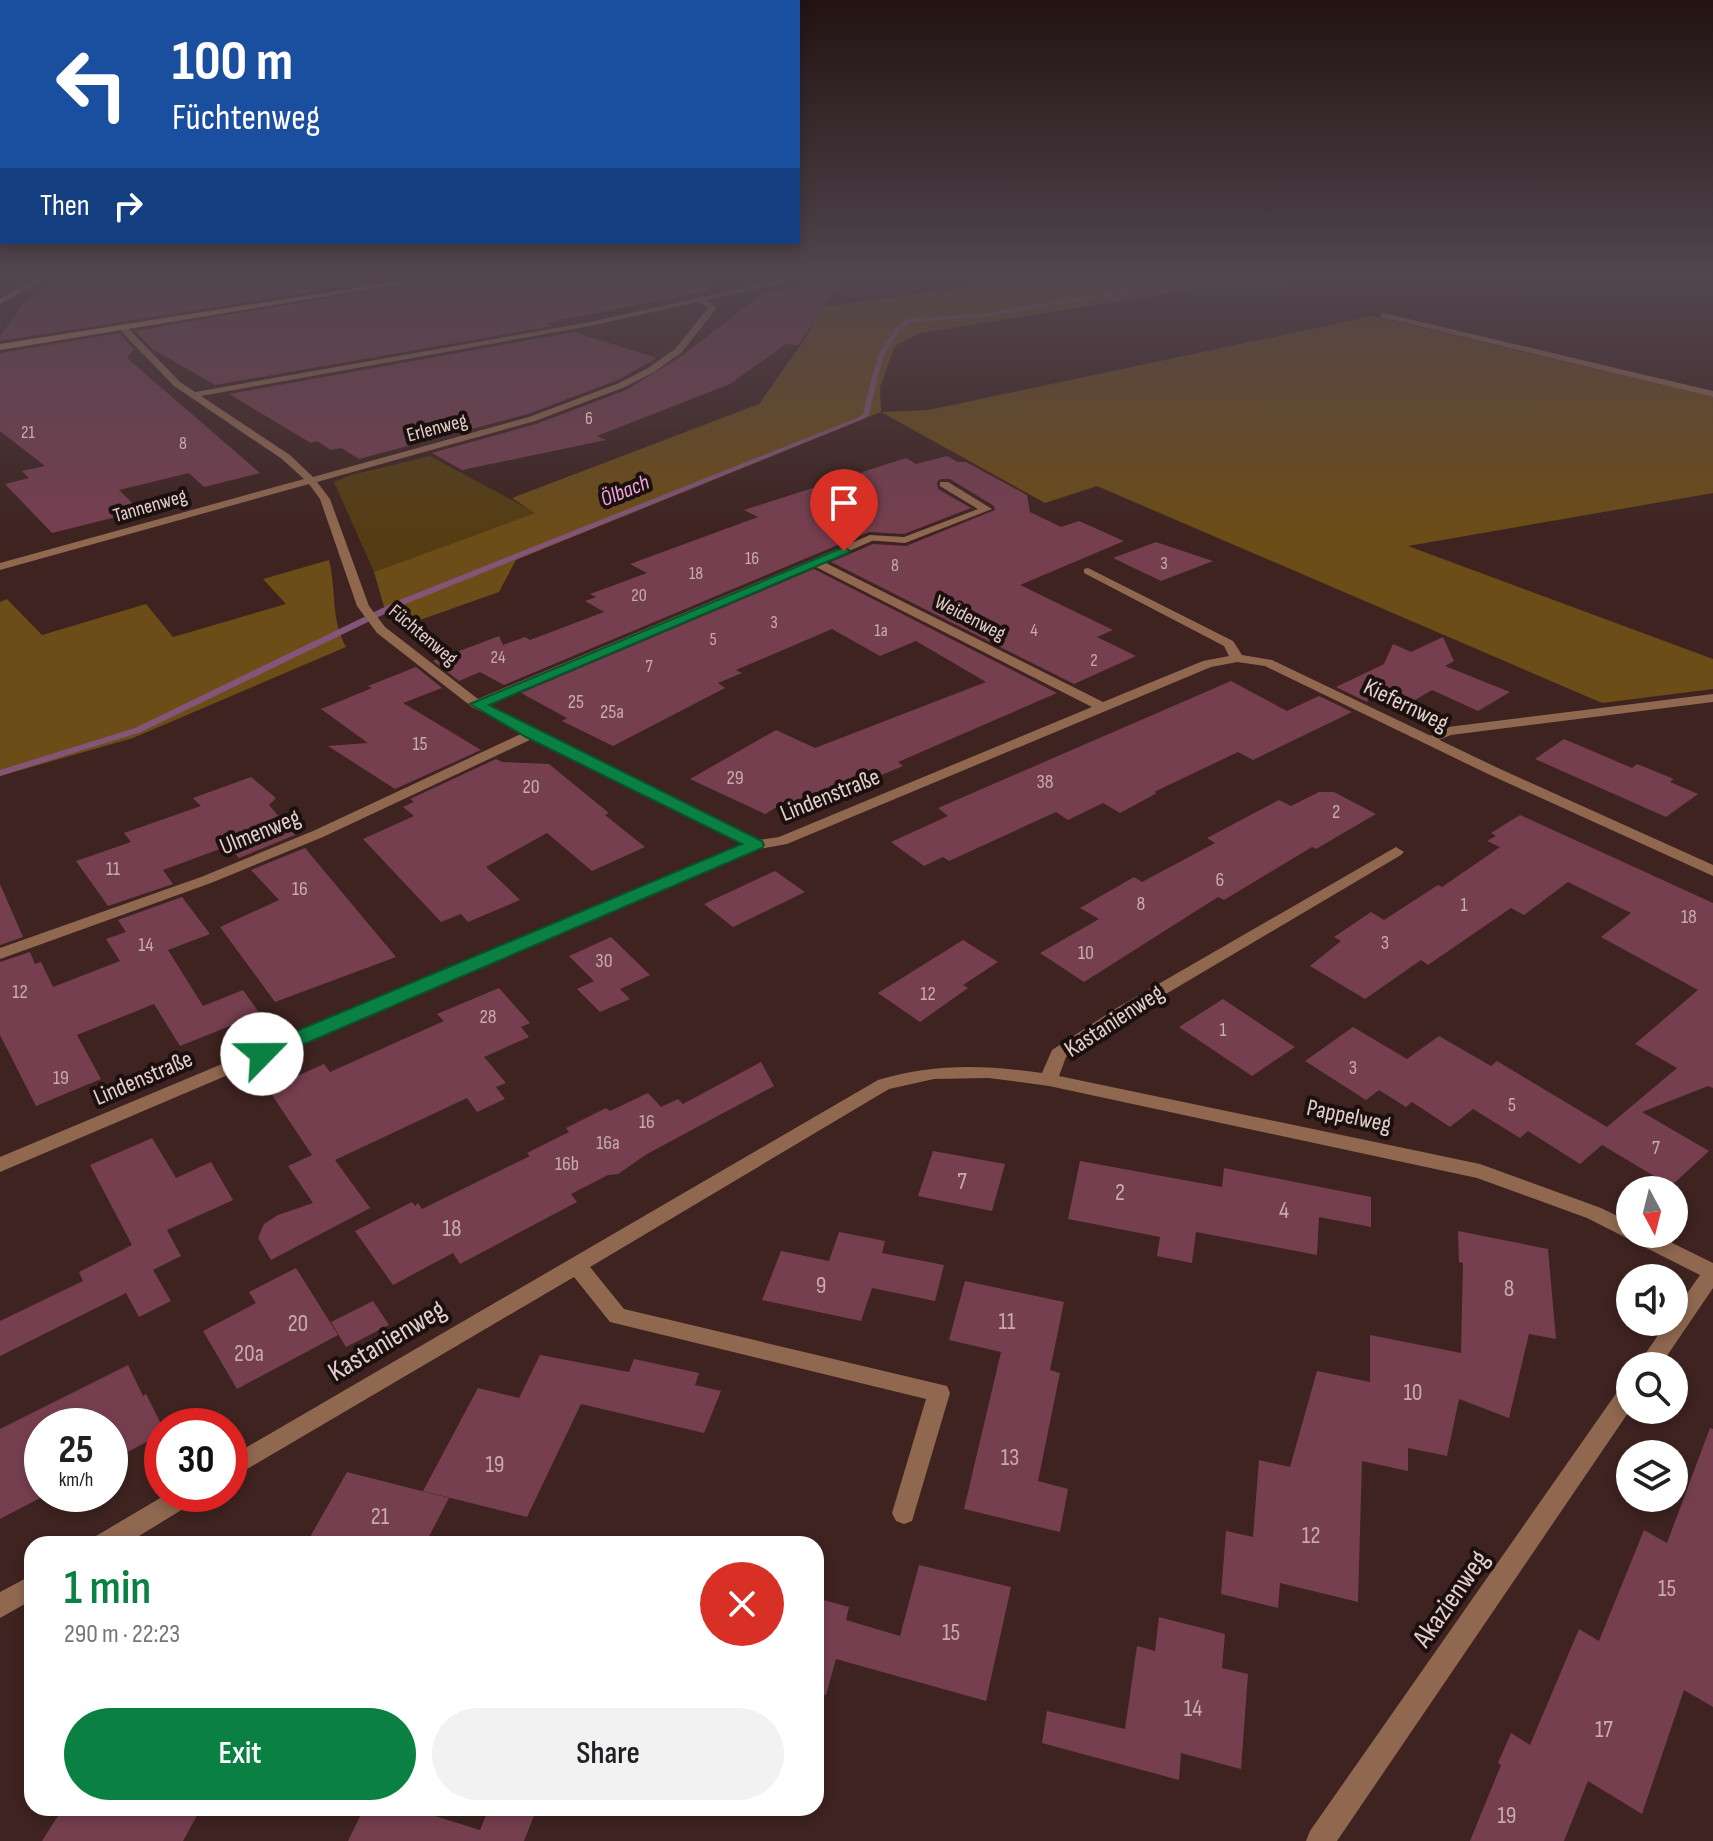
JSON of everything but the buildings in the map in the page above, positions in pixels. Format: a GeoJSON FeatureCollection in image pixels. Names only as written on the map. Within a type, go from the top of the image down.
{"type":"FeatureCollection","features":[{"type":"Feature","properties":{"kind":"street","name":"Füchtenweg"},"geometry":{"type":"LineString","coordinates":[[156,362],[175,382],[286,457],[310,479],[325,499],[363,606],[381,630],[477,704],[531,734],[756,845]]}},
{"type":"Feature","properties":{"kind":"street"},"geometry":{"type":"LineString","coordinates":[[193,395],[378,362]]}},
{"type":"Feature","properties":{"kind":"street","name":"Erlenweg"},"geometry":{"type":"LineString","coordinates":[[310,479],[464,440],[622,385],[662,362]]}},
{"type":"Feature","properties":{"kind":"street"},"geometry":{"type":"LineString","coordinates":[[1579,362],[1713,394]]}},
{"type":"Feature","properties":{"kind":"street","name":"Tannenweg"},"geometry":{"type":"LineString","coordinates":[[0,567],[310,479]]}},
{"type":"Feature","properties":{"kind":"street"},"geometry":{"type":"LineString","coordinates":[[477,704],[818,563],[870,538],[905,540],[987,509],[944,484]]}},
{"type":"Feature","properties":{"kind":"street","name":"Weidenweg"},"geometry":{"type":"LineString","coordinates":[[818,563],[1104,708]]}},
{"type":"Feature","properties":{"kind":"street","name":"Kiefernweg"},"geometry":{"type":"LineString","coordinates":[[1088,571],[1229,644],[1237,658],[1268,663],[1713,871]]}},
{"type":"Feature","properties":{"kind":"street","name":"Lindenstraße"},"geometry":{"type":"LineString","coordinates":[[0,1165],[756,845],[782,841],[1207,664],[1237,658]]}},
{"type":"Feature","properties":{"kind":"street"},"geometry":{"type":"LineString","coordinates":[[1429,740],[1448,731],[1713,698]]}},
{"type":"Feature","properties":{"kind":"street","name":"Ulmenweg"},"geometry":{"type":"LineString","coordinates":[[0,954],[206,880],[290,846],[531,734]]}},
{"type":"Feature","properties":{"kind":"street","name":"Kastanienweg"},"geometry":{"type":"LineString","coordinates":[[248,1458],[884,1084],[934,1073],[989,1072],[1049,1080],[1058,1054],[1121,1013],[1396,852]]}},
{"type":"Feature","properties":{"kind":"street","name":"Pappelweg"},"geometry":{"type":"LineString","coordinates":[[1049,1080],[1480,1171],[1616,1224]]}},
{"type":"Feature","properties":{"kind":"street"},"geometry":{"type":"LineString","coordinates":[[1658,1352],[1713,1272],[1664,1248]]}},
{"type":"Feature","properties":{"kind":"street"},"geometry":{"type":"LineString","coordinates":[[575,1264],[617,1316],[939,1393],[904,1513]]}},
{"type":"Feature","properties":{"kind":"street","name":"Akazienweg"},"geometry":{"type":"LineString","coordinates":[[1320,1841],[1616,1412]]}},
{"type":"Feature","properties":{"kind":"street"},"geometry":{"type":"LineString","coordinates":[[117,1536],[158,1512]]}},
{"type":"Feature","properties":{"kind":"street"},"geometry":{"type":"LineString","coordinates":[[0,1606],[24,1592]]}},
{"type":"Feature","properties":{"kind":"shaded area"},"geometry":{"type":"Polygon","coordinates":[[[789,362],[889,362],[880,387],[881,412],[516,560],[499,592],[403,626],[384,607],[374,572],[535,513],[512,498],[759,404],[789,362]]]}},
{"type":"Feature","properties":{"kind":"shaded area"},"geometry":{"type":"Polygon","coordinates":[[[1156,362],[1565,362],[1713,397],[1713,493],[1408,546],[1713,659],[1713,689],[1602,703],[1097,486],[1045,503],[881,412],[929,410],[1156,362]]]}},
{"type":"Feature","properties":{"kind":"shaded area"},"geometry":{"type":"Polygon","coordinates":[[[430,456],[536,513],[374,572],[334,482],[430,456]]]}},
{"type":"Feature","properties":{"kind":"shaded area"},"geometry":{"type":"Polygon","coordinates":[[[329,560],[336,615],[346,647],[133,738],[0,776],[0,602],[7,599],[42,635],[146,604],[173,637],[286,604],[263,579],[329,560]]]}},
{"type":"Feature","properties":{"kind":"waterway","name":"Ölbach"},"geometry":{"type":"LineString","coordinates":[[0,773],[138,730],[400,603],[861,418],[866,415],[878,362]]}},
{"type":"Feature","properties":{"kind":"route"},"geometry":{"type":"LineString","coordinates":[[262,1054],[756,845],[531,734],[477,704],[844,551]]}}]}
